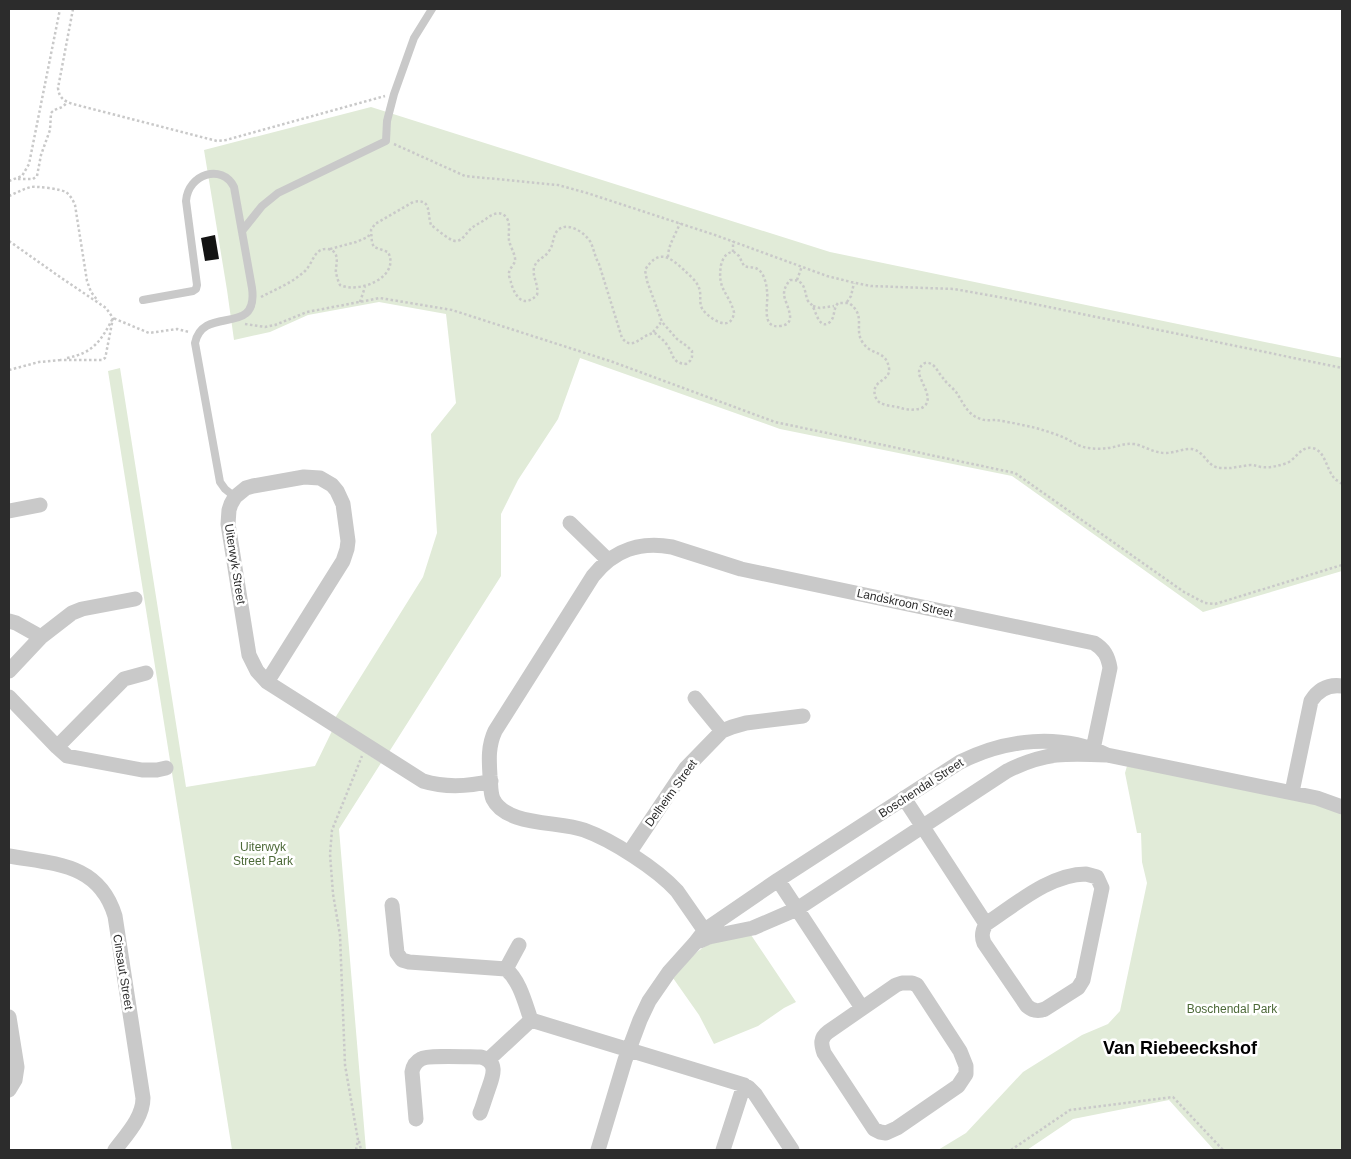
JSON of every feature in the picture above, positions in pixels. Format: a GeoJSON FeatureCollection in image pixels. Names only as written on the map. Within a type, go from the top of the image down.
{"type":"FeatureCollection","features":[{"type":"Feature","properties":{"kind":"street"},"geometry":{"type":"LineString","coordinates":[[235,497],[246,488],[253,486],[314,477],[332,485],[343,504],[348,541],[345,556],[267,682]]}},
{"type":"Feature","properties":{"kind":"street","name":"Uiterwyk Street"},"geometry":{"type":"LineString","coordinates":[[235,497],[229,510],[228,524],[249,655],[257,671],[267,682],[423,781],[444,786],[477,785],[490,781]]}},
{"type":"Feature","properties":{"kind":"street"},"geometry":{"type":"LineString","coordinates":[[9,511],[40,505]]}},
{"type":"Feature","properties":{"kind":"street"},"geometry":{"type":"LineString","coordinates":[[570,522],[608,560]]}},
{"type":"Feature","properties":{"kind":"street","name":"Landskroon Street"},"geometry":{"type":"LineString","coordinates":[[703,937],[677,891],[671,884],[629,853],[600,836],[582,829],[507,814],[493,799],[491,792],[489,748],[495,731],[593,576],[608,560],[622,552],[646,545],[662,545],[741,569],[1094,643],[1104,652],[1110,668],[1092,751]]}},
{"type":"Feature","properties":{"kind":"street"},"geometry":{"type":"LineString","coordinates":[[9,671],[41,637],[72,613],[82,608],[135,599]]}},
{"type":"Feature","properties":{"kind":"street"},"geometry":{"type":"LineString","coordinates":[[9,621],[41,637]]}},
{"type":"Feature","properties":{"kind":"street"},"geometry":{"type":"LineString","coordinates":[[57,747],[124,679],[146,673]]}},
{"type":"Feature","properties":{"kind":"street"},"geometry":{"type":"LineString","coordinates":[[1292,792],[1311,702],[1321,689],[1329,686],[1342,686]]}},
{"type":"Feature","properties":{"kind":"street"},"geometry":{"type":"LineString","coordinates":[[9,697],[67,756],[142,770],[166,768]]}},
{"type":"Feature","properties":{"kind":"street"},"geometry":{"type":"LineString","coordinates":[[695,698],[722,732]]}},
{"type":"Feature","properties":{"kind":"street","name":"Delheim Street"},"geometry":{"type":"LineString","coordinates":[[629,853],[686,768],[722,732],[746,723],[803,716]]}},
{"type":"Feature","properties":{"kind":"street","name":"Boschendal Street"},"geometry":{"type":"LineString","coordinates":[[598,1150],[628,1050],[640,1020],[649,1001],[677,962],[703,937],[778,880],[960,762],[1005,745],[1020,742],[1046,741],[1292,792],[1342,807]]}},
{"type":"Feature","properties":{"kind":"street","name":"Boschendal Street"},"geometry":{"type":"LineString","coordinates":[[703,937],[754,928],[796,909],[1020,764],[1047,756],[1092,751]]}},
{"type":"Feature","properties":{"kind":"street"},"geometry":{"type":"LineString","coordinates":[[904,798],[986,924]]}},
{"type":"Feature","properties":{"kind":"street","name":"Cinsaut Street"},"geometry":{"type":"LineString","coordinates":[[9,856],[62,866],[81,872],[98,884],[112,907],[143,1098],[140,1114],[116,1150]]}},
{"type":"Feature","properties":{"kind":"street"},"geometry":{"type":"LineString","coordinates":[[1086,874],[1097,878],[1101,884],[1083,980],[1078,988],[1041,1011],[1032,1010],[1027,1006],[984,944],[982,930],[986,924],[1044,885],[1061,878],[1086,874]]}},
{"type":"Feature","properties":{"kind":"street"},"geometry":{"type":"LineString","coordinates":[[778,880],[862,1008]]}},
{"type":"Feature","properties":{"kind":"street"},"geometry":{"type":"LineString","coordinates":[[392,905],[397,954],[402,960],[506,969],[519,989],[532,1020],[749,1088],[755,1094],[792,1150]]}},
{"type":"Feature","properties":{"kind":"street"},"geometry":{"type":"LineString","coordinates":[[506,969],[519,945]]}},
{"type":"Feature","properties":{"kind":"street"},"geometry":{"type":"LineString","coordinates":[[902,983],[917,985],[960,1051],[966,1066],[966,1074],[958,1086],[897,1128],[886,1133],[874,1129],[824,1053],[822,1046],[821,1040],[823,1036],[862,1008],[896,985],[902,983]]}},
{"type":"Feature","properties":{"kind":"street"},"geometry":{"type":"LineString","coordinates":[[9,1017],[17,1067],[15,1080],[9,1090]]}},
{"type":"Feature","properties":{"kind":"street"},"geometry":{"type":"LineString","coordinates":[[488,1060],[532,1020]]}},
{"type":"Feature","properties":{"kind":"street"},"geometry":{"type":"LineString","coordinates":[[416,1119],[412,1072],[417,1062],[426,1057],[481,1057],[488,1060],[492,1066],[493,1073],[480,1113]]}},
{"type":"Feature","properties":{"kind":"street"},"geometry":{"type":"LineString","coordinates":[[723,1150],[744,1085]]}},
{"type":"Feature","properties":{"kind":"lane"},"geometry":{"type":"LineString","coordinates":[[242,231],[262,206],[278,192],[386,141],[387,121],[394,94],[414,38],[432,9]]}},
{"type":"Feature","properties":{"kind":"lane"},"geometry":{"type":"LineString","coordinates":[[143,300],[193,291],[197,287],[186,200],[188,190],[193,182],[200,177],[217,174],[227,178],[234,187],[252,288],[252,302],[251,307],[241,317],[204,326],[198,334],[195,343],[220,482],[235,497]]}},
{"type":"Feature","properties":{"kind":"path"},"geometry":{"type":"LineString","coordinates":[[9,181],[24,174],[29,164],[60,9]]}},
{"type":"Feature","properties":{"kind":"path"},"geometry":{"type":"LineString","coordinates":[[73,9],[58,83],[63,100],[217,142],[394,94]]}},
{"type":"Feature","properties":{"kind":"path"},"geometry":{"type":"LineString","coordinates":[[15,179],[35,178],[50,130],[51,113],[62,108],[68,102]]}},
{"type":"Feature","properties":{"kind":"path"},"geometry":{"type":"LineString","coordinates":[[386,141],[465,176],[558,185],[587,192],[733,241],[827,276],[854,283],[871,286],[954,289],[1342,368]]}},
{"type":"Feature","properties":{"kind":"path"},"geometry":{"type":"LineString","coordinates":[[29,179],[31,187]]}},
{"type":"Feature","properties":{"kind":"path"},"geometry":{"type":"LineString","coordinates":[[9,196],[31,187],[59,190],[65,192],[73,200],[87,280],[91,292],[101,304]]}},
{"type":"Feature","properties":{"kind":"path"},"geometry":{"type":"LineString","coordinates":[[252,302],[296,278],[312,263],[319,251],[333,249],[368,237],[375,224],[403,207],[418,201],[423,202],[428,208],[431,225],[448,238],[458,241],[472,227],[489,216],[496,213],[506,216],[509,240],[515,259],[509,271],[509,276],[516,295],[521,300],[525,301],[536,295],[538,289],[534,273],[536,262],[550,250],[558,230],[565,227],[572,228],[582,234],[591,244],[622,338],[625,341],[635,343],[655,331],[660,324],[660,318]]}},
{"type":"Feature","properties":{"kind":"path"},"geometry":{"type":"LineString","coordinates":[[668,257],[669,247],[680,223]]}},
{"type":"Feature","properties":{"kind":"path"},"geometry":{"type":"LineString","coordinates":[[328,249],[333,252],[337,261],[336,272],[340,285],[346,288],[365,287],[382,278],[388,272],[391,265],[391,258],[388,252],[374,247],[371,232]]}},
{"type":"Feature","properties":{"kind":"path"},"geometry":{"type":"LineString","coordinates":[[9,240],[101,304],[113,318],[149,333],[177,329],[198,334]]}},
{"type":"Feature","properties":{"kind":"path"},"geometry":{"type":"LineString","coordinates":[[733,241],[733,252]]}},
{"type":"Feature","properties":{"kind":"path"},"geometry":{"type":"LineString","coordinates":[[651,333],[655,333],[668,346],[677,363],[686,364],[690,361],[692,351],[677,338],[660,318],[645,270],[650,262],[664,256],[672,258],[700,288],[700,305],[703,310],[720,324],[725,324],[731,321],[734,312],[722,286],[720,274],[722,260],[730,252],[733,252]]}},
{"type":"Feature","properties":{"kind":"path"},"geometry":{"type":"LineString","coordinates":[[733,252],[739,256],[744,266],[758,269],[762,274],[767,291],[766,315],[772,325],[786,324],[789,319],[789,308],[784,292],[790,280],[797,280],[805,287],[808,302],[814,308],[821,322],[826,324],[830,322],[834,307],[837,305]]}},
{"type":"Feature","properties":{"kind":"path"},"geometry":{"type":"LineString","coordinates":[[797,280],[802,266]]}},
{"type":"Feature","properties":{"kind":"path"},"geometry":{"type":"LineString","coordinates":[[846,302],[851,296],[854,283]]}},
{"type":"Feature","properties":{"kind":"path"},"geometry":{"type":"LineString","coordinates":[[360,302],[365,287]]}},
{"type":"Feature","properties":{"kind":"path"},"geometry":{"type":"LineString","coordinates":[[232,319],[242,324],[265,327],[307,312],[380,298],[452,310],[613,362],[775,422],[1015,473],[1184,592],[1205,603],[1214,604],[1342,565]]}},
{"type":"Feature","properties":{"kind":"path"},"geometry":{"type":"LineString","coordinates":[[812,306],[820,308],[846,302],[857,311],[860,338],[873,352],[884,356],[889,369],[889,374],[878,382],[875,390],[876,398],[884,404],[906,410],[919,409],[924,406],[927,401],[927,393],[919,373],[921,366],[929,362],[933,364],[944,381],[957,394],[970,414],[979,419],[1036,428],[1066,438],[1079,447],[1090,449],[1126,444],[1134,444],[1152,451],[1169,453],[1193,449],[1200,452],[1212,465],[1220,467],[1233,468],[1252,465],[1274,467],[1293,460],[1302,450],[1313,448],[1324,458],[1335,479],[1342,484]]}},
{"type":"Feature","properties":{"kind":"path"},"geometry":{"type":"LineString","coordinates":[[60,360],[74,357],[95,346],[104,336],[113,318]]}},
{"type":"Feature","properties":{"kind":"path"},"geometry":{"type":"LineString","coordinates":[[9,370],[39,362],[102,360],[105,358],[113,318]]}},
{"type":"Feature","properties":{"kind":"path"},"geometry":{"type":"LineString","coordinates":[[361,1150],[345,1065],[340,935],[333,894],[330,854],[332,830],[366,745]]}},
{"type":"Feature","properties":{"kind":"path"},"geometry":{"type":"LineString","coordinates":[[1012,1150],[1070,1110],[1173,1097],[1223,1150]]}},
{"type":"Feature","properties":{"kind":"path"},"geometry":{"type":"LineString","coordinates":[[356,1150],[358,1140]]}},
{"type":"Feature","properties":{"kind":"green space"},"geometry":{"type":"Polygon","coordinates":[[[371,107],[830,252],[1342,358],[1342,571],[1203,612],[1012,476],[780,429],[580,358],[558,419],[518,480],[501,514],[501,576],[389,752],[335,718],[423,577],[437,533],[431,434],[456,403],[446,314],[379,302],[308,315],[270,332],[234,340],[204,150],[371,107]]]}},
{"type":"Feature","properties":{"kind":"green space","name":"Uiterwyk Street Park"},"geometry":{"type":"Polygon","coordinates":[[[120,368],[186,787],[315,766],[332,731],[381,763],[339,829],[366,1150],[232,1150],[108,371],[120,368]]]}},
{"type":"Feature","properties":{"kind":"green space","name":"Boschendal Park"},"geometry":{"type":"Polygon","coordinates":[[[1127,766],[1317,804],[1342,813],[1342,1150],[1214,1150],[1169,1100],[1073,1119],[1027,1150],[938,1150],[966,1133],[1023,1072],[1082,1035],[1108,1024],[1120,1011],[1147,883],[1142,862],[1141,833],[1137,833],[1125,773],[1127,766]]]}},
{"type":"Feature","properties":{"kind":"green space"},"geometry":{"type":"Polygon","coordinates":[[[749,932],[796,1002],[758,1026],[714,1044],[699,1015],[673,978],[703,948],[721,939],[749,932]]]}},
{"type":"Feature","properties":{"kind":"building"},"geometry":{"type":"Polygon","coordinates":[[[215,235],[219,259],[205,261],[201,238],[215,235]]]}},
{"type":"Feature","properties":{"kind":"district","name":"Van Riebeeckshof"},"geometry":{"type":"Point","coordinates":[1180,1048]}}]}
